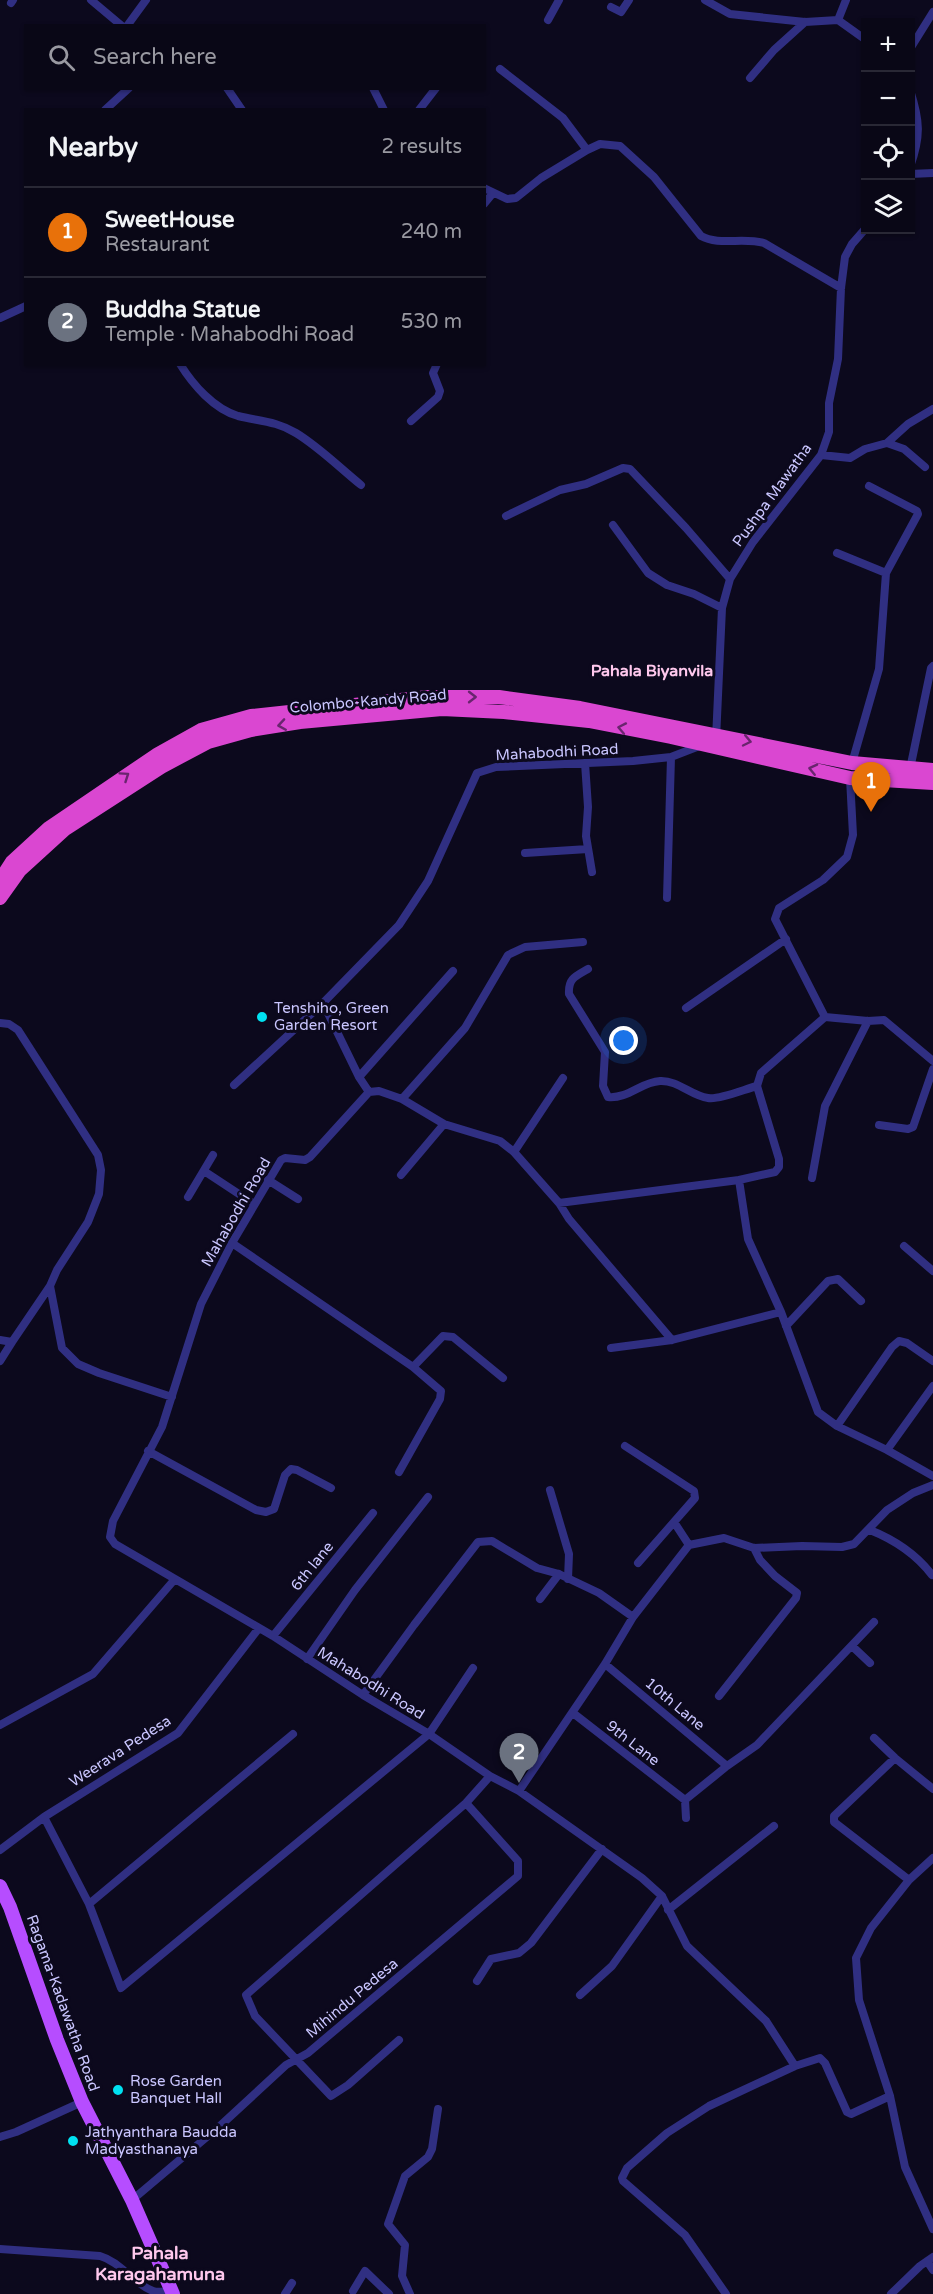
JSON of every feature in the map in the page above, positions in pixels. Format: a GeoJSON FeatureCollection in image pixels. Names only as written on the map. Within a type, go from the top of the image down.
{"type":"FeatureCollection","features":[{"type":"Feature","properties":{"kind":"highway","name":"Colombo-Kandy Road"},"geometry":{"type":"LineString","coordinates":[[0,880],[12,862],[49,828],[158,754],[201,730],[251,716],[428,697],[499,697],[580,708],[850,778],[933,783]]}},
{"type":"Feature","properties":{"kind":"highway","name":"Colombo-Kandy Road"},"geometry":{"type":"LineString","coordinates":[[0,898],[20,870],[65,829],[161,767],[208,742],[251,730],[312,721],[452,710],[504,712],[589,722],[852,763],[933,770]]}},
{"type":"Feature","properties":{"kind":"main road","name":"Ragama-Kadawatha Road"},"geometry":{"type":"LineString","coordinates":[[0,1886],[14,1917],[57,2040],[82,2102],[132,2200],[173,2292]]}},
{"type":"Feature","properties":{"kind":"street"},"geometry":{"type":"LineString","coordinates":[[91,0],[121,24]]}},
{"type":"Feature","properties":{"kind":"street"},"geometry":{"type":"LineString","coordinates":[[126,24],[146,0]]}},
{"type":"Feature","properties":{"kind":"street"},"geometry":{"type":"LineString","coordinates":[[548,20],[559,0]]}},
{"type":"Feature","properties":{"kind":"street"},"geometry":{"type":"LineString","coordinates":[[611,7],[621,12],[629,0]]}},
{"type":"Feature","properties":{"kind":"street"},"geometry":{"type":"LineString","coordinates":[[705,0],[730,14],[805,22],[838,20],[861,36]]}},
{"type":"Feature","properties":{"kind":"street"},"geometry":{"type":"LineString","coordinates":[[838,20],[846,0]]}},
{"type":"Feature","properties":{"kind":"street"},"geometry":{"type":"LineString","coordinates":[[915,41],[933,12]]}},
{"type":"Feature","properties":{"kind":"street"},"geometry":{"type":"LineString","coordinates":[[750,78],[774,50],[805,22]]}},
{"type":"Feature","properties":{"kind":"street"},"geometry":{"type":"LineString","coordinates":[[500,69],[563,118],[586,150]]}},
{"type":"Feature","properties":{"kind":"street"},"geometry":{"type":"LineString","coordinates":[[107,108],[127,90]]}},
{"type":"Feature","properties":{"kind":"street"},"geometry":{"type":"LineString","coordinates":[[228,90],[241,108]]}},
{"type":"Feature","properties":{"kind":"street"},"geometry":{"type":"LineString","coordinates":[[374,90],[383,108]]}},
{"type":"Feature","properties":{"kind":"street"},"geometry":{"type":"LineString","coordinates":[[421,108],[434,90]]}},
{"type":"Feature","properties":{"kind":"street"},"geometry":{"type":"LineString","coordinates":[[915,104],[919,115],[915,152]]}},
{"type":"Feature","properties":{"kind":"street"},"geometry":{"type":"LineString","coordinates":[[486,189],[507,199],[516,198],[541,178],[586,150],[600,144],[620,146],[654,177],[701,236],[710,241],[752,240],[764,243],[841,288]]}},
{"type":"Feature","properties":{"kind":"street"},"geometry":{"type":"LineString","coordinates":[[915,174],[933,173]]}},
{"type":"Feature","properties":{"kind":"street"},"geometry":{"type":"LineString","coordinates":[[486,202],[493,193]]}},
{"type":"Feature","properties":{"kind":"street","name":"Pushpa Mawatha"},"geometry":{"type":"LineString","coordinates":[[712,741],[722,608],[730,579],[753,542],[821,455],[829,432],[829,402],[838,359],[841,288],[846,257],[852,244],[861,234]]}},
{"type":"Feature","properties":{"kind":"street"},"geometry":{"type":"LineString","coordinates":[[0,318],[24,307]]}},
{"type":"Feature","properties":{"kind":"street"},"geometry":{"type":"LineString","coordinates":[[181,366],[213,404],[237,416],[271,421],[296,433],[361,485]]}},
{"type":"Feature","properties":{"kind":"street"},"geometry":{"type":"LineString","coordinates":[[411,421],[438,398],[440,392],[434,373],[436,366]]}},
{"type":"Feature","properties":{"kind":"street"},"geometry":{"type":"LineString","coordinates":[[821,455],[850,458],[865,449],[887,443],[908,424],[933,409]]}},
{"type":"Feature","properties":{"kind":"street"},"geometry":{"type":"LineString","coordinates":[[887,443],[904,449],[925,467]]}},
{"type":"Feature","properties":{"kind":"street"},"geometry":{"type":"LineString","coordinates":[[506,516],[560,490],[586,484],[623,468],[630,469],[730,579]]}},
{"type":"Feature","properties":{"kind":"street"},"geometry":{"type":"LineString","coordinates":[[852,763],[879,669],[886,573],[918,514],[917,511],[869,486]]}},
{"type":"Feature","properties":{"kind":"street"},"geometry":{"type":"LineString","coordinates":[[613,525],[648,573],[667,585],[694,594],[722,608]]}},
{"type":"Feature","properties":{"kind":"street"},"geometry":{"type":"LineString","coordinates":[[837,553],[886,573]]}},
{"type":"Feature","properties":{"kind":"street"},"geometry":{"type":"LineString","coordinates":[[910,769],[933,666]]}},
{"type":"Feature","properties":{"kind":"street","name":"Mahabodhi Road"},"geometry":{"type":"LineString","coordinates":[[323,1003],[399,925],[428,881],[477,773],[496,767],[585,764],[671,757],[712,741]]}},
{"type":"Feature","properties":{"kind":"street"},"geometry":{"type":"LineString","coordinates":[[667,898],[671,757]]}},
{"type":"Feature","properties":{"kind":"street"},"geometry":{"type":"LineString","coordinates":[[585,764],[588,849],[592,872]]}},
{"type":"Feature","properties":{"kind":"street"},"geometry":{"type":"LineString","coordinates":[[825,1017],[775,919],[779,908],[823,880],[848,857],[853,835],[850,778]]}},
{"type":"Feature","properties":{"kind":"street"},"geometry":{"type":"LineString","coordinates":[[525,853],[588,849]]}},
{"type":"Feature","properties":{"kind":"street"},"geometry":{"type":"LineString","coordinates":[[686,1008],[786,939]]}},
{"type":"Feature","properties":{"kind":"street"},"geometry":{"type":"LineString","coordinates":[[402,1099],[465,1028],[508,955],[525,946],[582,942]]}},
{"type":"Feature","properties":{"kind":"street"},"geometry":{"type":"LineString","coordinates":[[588,969],[572,978],[569,994],[605,1052],[603,1086],[608,1096],[619,1098],[661,1081],[677,1084],[711,1099],[757,1086]]}},
{"type":"Feature","properties":{"kind":"street"},"geometry":{"type":"LineString","coordinates":[[359,1077],[453,971]]}},
{"type":"Feature","properties":{"kind":"street"},"geometry":{"type":"LineString","coordinates":[[234,1085],[323,1003],[359,1077],[369,1092],[380,1091],[402,1099],[444,1124],[500,1142],[514,1152],[672,1340]]}},
{"type":"Feature","properties":{"kind":"street"},"geometry":{"type":"LineString","coordinates":[[559,1203],[739,1180],[775,1172],[779,1167],[779,1159],[757,1086],[761,1073],[825,1017],[868,1021],[884,1020],[933,1061]]}},
{"type":"Feature","properties":{"kind":"street"},"geometry":{"type":"LineString","coordinates":[[812,1178],[825,1106],[868,1021]]}},
{"type":"Feature","properties":{"kind":"street"},"geometry":{"type":"LineString","coordinates":[[0,1023],[9,1024],[18,1030],[98,1155],[100,1170],[99,1194],[88,1222],[57,1270],[50,1286],[0,1361]]}},
{"type":"Feature","properties":{"kind":"street"},"geometry":{"type":"LineString","coordinates":[[879,1125],[908,1129],[913,1127],[933,1069]]}},
{"type":"Feature","properties":{"kind":"street"},"geometry":{"type":"LineString","coordinates":[[514,1152],[564,1078]]}},
{"type":"Feature","properties":{"kind":"street","name":"Mahabodhi Road"},"geometry":{"type":"LineString","coordinates":[[369,1092],[310,1157],[305,1160],[283,1158],[254,1204],[201,1304],[162,1427],[113,1521],[110,1537],[115,1544],[273,1636],[363,1695],[429,1734],[490,1776],[519,1791],[642,1878],[662,1896]]}},
{"type":"Feature","properties":{"kind":"street"},"geometry":{"type":"LineString","coordinates":[[401,1175],[444,1124]]}},
{"type":"Feature","properties":{"kind":"street"},"geometry":{"type":"LineString","coordinates":[[188,1197],[213,1155]]}},
{"type":"Feature","properties":{"kind":"street"},"geometry":{"type":"LineString","coordinates":[[204,1171],[254,1204]]}},
{"type":"Feature","properties":{"kind":"street"},"geometry":{"type":"LineString","coordinates":[[268,1180],[298,1199]]}},
{"type":"Feature","properties":{"kind":"street"},"geometry":{"type":"LineString","coordinates":[[739,1180],[748,1239],[781,1312],[818,1412],[837,1426],[887,1450],[933,1476]]}},
{"type":"Feature","properties":{"kind":"street"},"geometry":{"type":"LineString","coordinates":[[232,1243],[413,1367],[441,1391],[440,1399],[399,1472]]}},
{"type":"Feature","properties":{"kind":"street"},"geometry":{"type":"LineString","coordinates":[[904,1246],[933,1271]]}},
{"type":"Feature","properties":{"kind":"street"},"geometry":{"type":"LineString","coordinates":[[786,1326],[828,1281],[833,1279],[838,1279],[861,1301]]}},
{"type":"Feature","properties":{"kind":"street"},"geometry":{"type":"LineString","coordinates":[[50,1286],[62,1348],[78,1364],[172,1397]]}},
{"type":"Feature","properties":{"kind":"street"},"geometry":{"type":"LineString","coordinates":[[611,1348],[672,1340],[781,1312]]}},
{"type":"Feature","properties":{"kind":"street"},"geometry":{"type":"LineString","coordinates":[[413,1367],[443,1336],[448,1335],[503,1378]]}},
{"type":"Feature","properties":{"kind":"street"},"geometry":{"type":"LineString","coordinates":[[0,1340],[12,1342]]}},
{"type":"Feature","properties":{"kind":"street"},"geometry":{"type":"LineString","coordinates":[[837,1426],[892,1347],[899,1341],[908,1343],[933,1361]]}},
{"type":"Feature","properties":{"kind":"street"},"geometry":{"type":"LineString","coordinates":[[887,1450],[933,1386]]}},
{"type":"Feature","properties":{"kind":"street"},"geometry":{"type":"LineString","coordinates":[[625,1446],[694,1491],[695,1498],[638,1563]]}},
{"type":"Feature","properties":{"kind":"street"},"geometry":{"type":"LineString","coordinates":[[148,1451],[256,1510],[266,1512],[274,1509],[285,1475],[291,1469],[331,1488]]}},
{"type":"Feature","properties":{"kind":"street"},"geometry":{"type":"LineString","coordinates":[[519,1791],[573,1713],[633,1617],[689,1545],[724,1538],[754,1548],[842,1547],[854,1544],[888,1510],[913,1493],[933,1485]]}},
{"type":"Feature","properties":{"kind":"street"},"geometry":{"type":"LineString","coordinates":[[550,1490],[569,1554],[568,1580]]}},
{"type":"Feature","properties":{"kind":"street"},"geometry":{"type":"LineString","coordinates":[[307,1659],[355,1590],[428,1497]]}},
{"type":"Feature","properties":{"kind":"street","name":"6th lane"},"geometry":{"type":"LineString","coordinates":[[273,1636],[373,1513]]}},
{"type":"Feature","properties":{"kind":"street"},"geometry":{"type":"LineString","coordinates":[[674,1522],[689,1545]]}},
{"type":"Feature","properties":{"kind":"street"},"geometry":{"type":"LineString","coordinates":[[870,1530],[887,1536],[921,1560],[932,1575]]}},
{"type":"Feature","properties":{"kind":"street"},"geometry":{"type":"LineString","coordinates":[[363,1695],[478,1542],[492,1541],[537,1568],[559,1574],[599,1593],[633,1617]]}},
{"type":"Feature","properties":{"kind":"street"},"geometry":{"type":"LineString","coordinates":[[718,1696],[796,1598],[797,1593],[775,1576],[760,1560],[754,1548]]}},
{"type":"Feature","properties":{"kind":"street"},"geometry":{"type":"LineString","coordinates":[[540,1599],[559,1574]]}},
{"type":"Feature","properties":{"kind":"street"},"geometry":{"type":"LineString","coordinates":[[0,1725],[93,1674],[175,1579]]}},
{"type":"Feature","properties":{"kind":"street"},"geometry":{"type":"LineString","coordinates":[[686,1818],[685,1800],[757,1745],[874,1622]]}},
{"type":"Feature","properties":{"kind":"street","name":"Weerava Pedesa"},"geometry":{"type":"LineString","coordinates":[[0,1850],[44,1817],[178,1733],[259,1628]]}},
{"type":"Feature","properties":{"kind":"street"},"geometry":{"type":"LineString","coordinates":[[852,1646],[870,1663]]}},
{"type":"Feature","properties":{"kind":"street","name":"10th Lane"},"geometry":{"type":"LineString","coordinates":[[605,1664],[727,1766]]}},
{"type":"Feature","properties":{"kind":"street"},"geometry":{"type":"LineString","coordinates":[[44,1817],[89,1904],[121,1988],[429,1734],[473,1668]]}},
{"type":"Feature","properties":{"kind":"street","name":"9th Lane"},"geometry":{"type":"LineString","coordinates":[[573,1713],[685,1800]]}},
{"type":"Feature","properties":{"kind":"street"},"geometry":{"type":"LineString","coordinates":[[89,1904],[293,1734]]}},
{"type":"Feature","properties":{"kind":"street"},"geometry":{"type":"LineString","coordinates":[[874,1738],[933,1789]]}},
{"type":"Feature","properties":{"kind":"street"},"geometry":{"type":"LineString","coordinates":[[895,1758],[834,1816],[834,1821],[909,1881]]}},
{"type":"Feature","properties":{"kind":"street"},"geometry":{"type":"LineString","coordinates":[[399,2040],[348,2085],[331,2096],[255,2016],[246,1995],[466,1803],[490,1776]]}},
{"type":"Feature","properties":{"kind":"street","name":"Mihindu Pedesa"},"geometry":{"type":"LineString","coordinates":[[132,2200],[221,2125],[286,2065],[308,2053],[518,1876],[518,1861],[466,1803]]}},
{"type":"Feature","properties":{"kind":"street"},"geometry":{"type":"LineString","coordinates":[[668,1910],[774,1826]]}},
{"type":"Feature","properties":{"kind":"street"},"geometry":{"type":"LineString","coordinates":[[477,1981],[491,1959],[519,1953],[531,1943],[602,1849]]}},
{"type":"Feature","properties":{"kind":"street"},"geometry":{"type":"LineString","coordinates":[[933,1858],[909,1881],[872,1928],[856,1958],[859,2000],[890,2096],[906,2167],[933,2229]]}},
{"type":"Feature","properties":{"kind":"street"},"geometry":{"type":"LineString","coordinates":[[662,1896],[687,1946],[766,2021],[795,2066]]}},
{"type":"Feature","properties":{"kind":"street"},"geometry":{"type":"LineString","coordinates":[[580,1995],[612,1966],[662,1896]]}},
{"type":"Feature","properties":{"kind":"street"},"geometry":{"type":"LineString","coordinates":[[726,2294],[685,2235],[623,2181],[622,2178],[627,2168],[668,2133],[710,2106],[795,2066],[820,2058],[825,2063],[847,2112],[851,2114],[890,2096]]}},
{"type":"Feature","properties":{"kind":"street"},"geometry":{"type":"LineString","coordinates":[[0,2137],[82,2102]]}},
{"type":"Feature","properties":{"kind":"street"},"geometry":{"type":"LineString","coordinates":[[410,2294],[402,2276],[405,2245],[388,2224],[405,2176],[428,2157],[432,2149],[438,2109]]}},
{"type":"Feature","properties":{"kind":"street"},"geometry":{"type":"LineString","coordinates":[[0,2249],[100,2256],[110,2259],[135,2280],[155,2292],[173,2292]]}},
{"type":"Feature","properties":{"kind":"street"},"geometry":{"type":"LineString","coordinates":[[891,2294],[930,2259],[933,2270]]}},
{"type":"Feature","properties":{"kind":"street"},"geometry":{"type":"LineString","coordinates":[[353,2291],[365,2271],[389,2294]]}},
{"type":"Feature","properties":{"kind":"street"},"geometry":{"type":"LineString","coordinates":[[285,2294],[292,2283]]}},
{"type":"Feature","properties":{"kind":"place","name":"SweetHouse"},"geometry":{"type":"Point","coordinates":[871,812]}},
{"type":"Feature","properties":{"kind":"place","name":"Tenshiho, Green Garden Resort"},"geometry":{"type":"Point","coordinates":[262,1017]}},
{"type":"Feature","properties":{"kind":"place","name":"Buddha Statue"},"geometry":{"type":"Point","coordinates":[519,1783]}},
{"type":"Feature","properties":{"kind":"place","name":"Rose Garden Banquet Hall"},"geometry":{"type":"Point","coordinates":[118,2090]}},
{"type":"Feature","properties":{"kind":"place","name":"Jathyanthara Baudda Madyasthanaya"},"geometry":{"type":"Point","coordinates":[73,2141]}},
{"type":"Feature","properties":{"kind":"district","name":"Pahala Biyanvila"},"geometry":{"type":"Point","coordinates":[652,671]}},
{"type":"Feature","properties":{"kind":"district","name":"Pahala Karagahamuna"},"geometry":{"type":"Point","coordinates":[160,2263]}}]}
